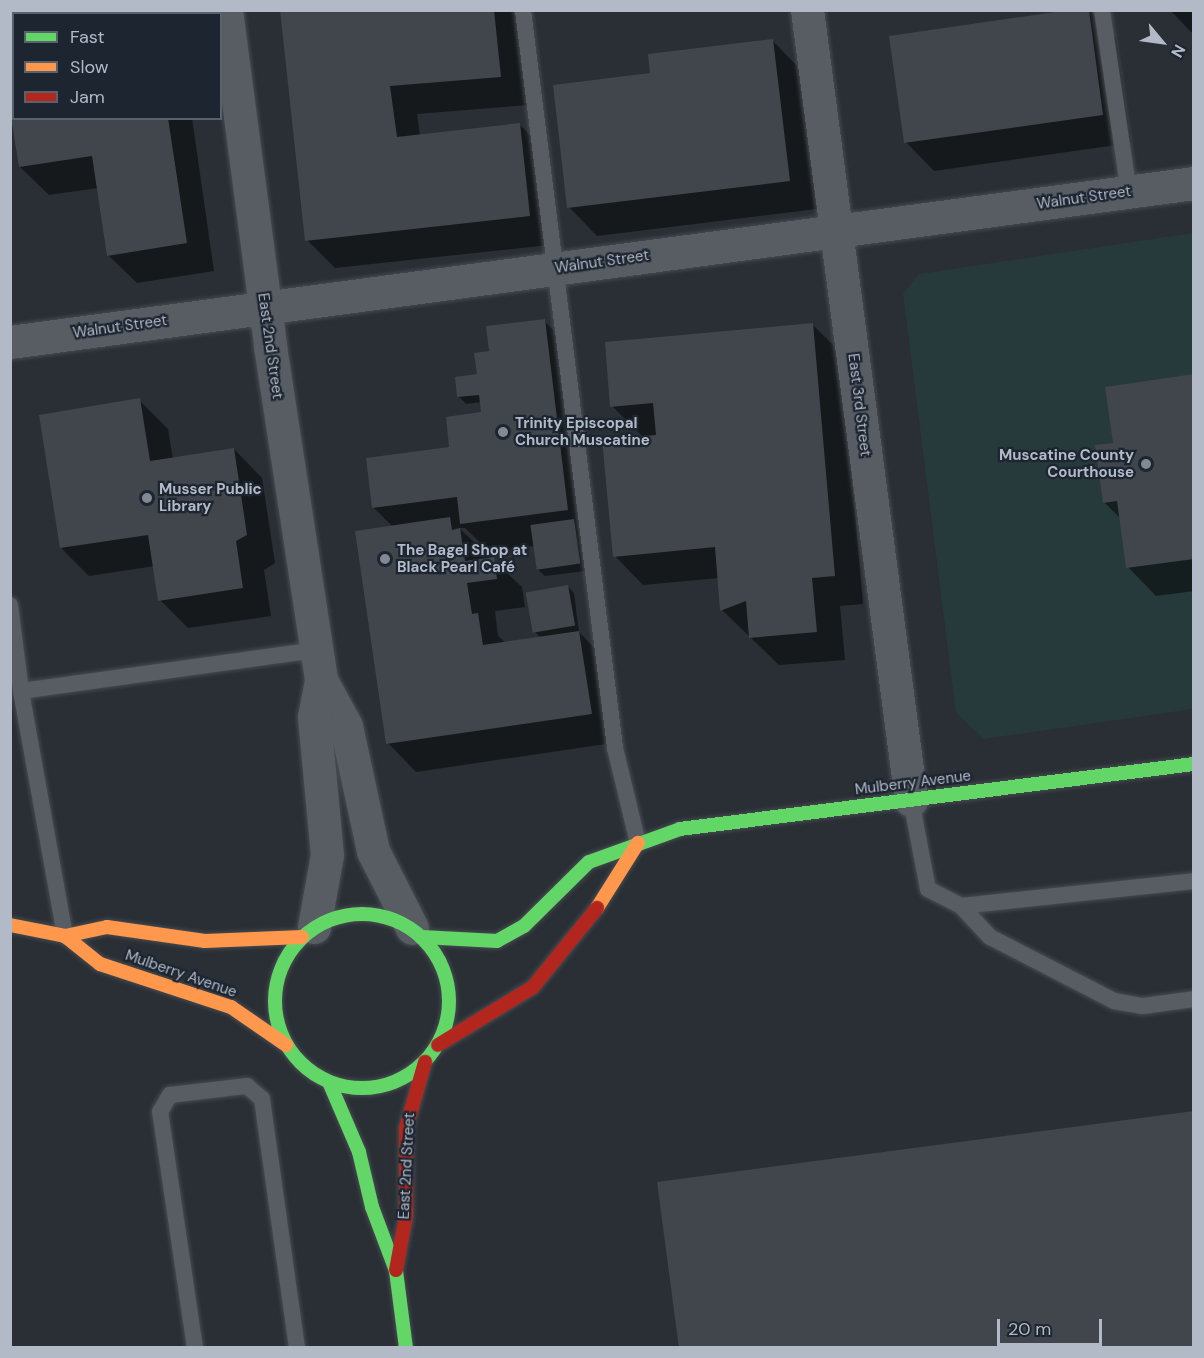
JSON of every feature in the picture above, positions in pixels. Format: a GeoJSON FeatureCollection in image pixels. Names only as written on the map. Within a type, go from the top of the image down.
{"type":"FeatureCollection","features":[{"type":"Feature","properties":{"kind":"main road","name":"Mulberry Avenue"},"geometry":{"type":"LineString","coordinates":[[417,932],[460,942],[497,941],[524,926],[589,862],[680,829],[1194,764]]}},
{"type":"Feature","properties":{"kind":"main road"},"geometry":{"type":"LineString","coordinates":[[438,1044],[533,987],[613,888],[638,843]]}},
{"type":"Feature","properties":{"kind":"main road"},"geometry":{"type":"LineString","coordinates":[[363,913],[388,917],[417,932],[437,955],[448,988],[447,1023],[438,1044],[425,1062],[405,1078],[380,1087],[354,1088],[329,1082],[304,1067],[286,1045],[277,1021],[275,995],[280,970],[308,932],[337,916],[363,913]]}},
{"type":"Feature","properties":{"kind":"main road","name":"Mulberry Avenue"},"geometry":{"type":"LineString","coordinates":[[10,925],[65,936],[107,927],[205,941],[308,932]]}},
{"type":"Feature","properties":{"kind":"main road","name":"Mulberry Avenue"},"geometry":{"type":"LineString","coordinates":[[65,936],[100,964],[231,1007],[286,1045]]}},
{"type":"Feature","properties":{"kind":"main road","name":"East 2nd Street"},"geometry":{"type":"LineString","coordinates":[[396,1271],[406,1216],[406,1128],[425,1062]]}},
{"type":"Feature","properties":{"kind":"main road","name":"East 2nd Street"},"geometry":{"type":"LineString","coordinates":[[329,1082],[356,1143],[372,1207],[396,1271],[406,1347]]}},
{"type":"Feature","properties":{"kind":"street","name":"East 2nd Street"},"geometry":{"type":"LineString","coordinates":[[226,10],[265,308],[319,665],[314,717],[327,855],[308,932]]}},
{"type":"Feature","properties":{"kind":"street","name":"East 3rd Street"},"geometry":{"type":"LineString","coordinates":[[807,10],[911,800]]}},
{"type":"Feature","properties":{"kind":"street","name":"Walnut Street"},"geometry":{"type":"LineString","coordinates":[[10,342],[1194,183]]}},
{"type":"Feature","properties":{"kind":"street","name":"East 2nd Street"},"geometry":{"type":"LineString","coordinates":[[319,665],[346,726],[373,851],[417,932]]}},
{"type":"Feature","properties":{"kind":"lane"},"geometry":{"type":"LineString","coordinates":[[524,10],[553,269],[615,748],[638,843]]}},
{"type":"Feature","properties":{"kind":"lane"},"geometry":{"type":"LineString","coordinates":[[1102,10],[1129,192]]}},
{"type":"Feature","properties":{"kind":"lane"},"geometry":{"type":"LineString","coordinates":[[10,605],[21,691],[65,936]]}},
{"type":"Feature","properties":{"kind":"lane"},"geometry":{"type":"LineString","coordinates":[[21,691],[319,665]]}},
{"type":"Feature","properties":{"kind":"lane"},"geometry":{"type":"LineString","coordinates":[[911,800],[928,890],[961,906],[990,937],[1114,1001],[1143,1006],[1194,999]]}},
{"type":"Feature","properties":{"kind":"lane"},"geometry":{"type":"LineString","coordinates":[[961,906],[1194,881]]}},
{"type":"Feature","properties":{"kind":"lane"},"geometry":{"type":"LineString","coordinates":[[195,1347],[160,1112],[170,1095],[247,1086],[262,1099],[297,1347]]}},
{"type":"Feature","properties":{"kind":"shaded area"},"geometry":{"type":"Polygon","coordinates":[[[1193,233],[1193,709],[984,739],[956,713],[903,294],[919,274],[1193,233]]]}},
{"type":"Feature","properties":{"kind":"building"},"geometry":{"type":"Polygon","coordinates":[[[10,10],[152,10],[152,12],[12,12],[12,120],[168,120],[187,243],[107,256],[92,156],[19,167],[10,111],[10,10]]]}},
{"type":"Feature","properties":{"kind":"building"},"geometry":{"type":"Polygon","coordinates":[[[280,10],[494,10],[501,77],[390,86],[397,137],[520,123],[530,216],[305,241],[280,10]]]}},
{"type":"Feature","properties":{"kind":"building"},"geometry":{"type":"Polygon","coordinates":[[[1069,10],[1089,10],[1103,115],[904,143],[889,36],[1069,10]]]}},
{"type":"Feature","properties":{"kind":"building"},"geometry":{"type":"Polygon","coordinates":[[[773,39],[790,181],[567,208],[553,85],[650,73],[648,54],[773,39]]]}},
{"type":"Feature","properties":{"kind":"building","name":"Trinity Episcopal Church Muscatine"},"geometry":{"type":"Polygon","coordinates":[[[545,319],[568,510],[460,524],[457,497],[372,508],[366,458],[449,447],[446,417],[481,412],[479,395],[457,397],[455,377],[477,374],[474,353],[489,351],[486,326],[545,319]]]}},
{"type":"Feature","properties":{"kind":"building"},"geometry":{"type":"Polygon","coordinates":[[[813,323],[835,576],[812,578],[817,632],[749,638],[746,601],[720,611],[715,547],[613,557],[602,439],[656,435],[653,403],[610,407],[605,342],[813,323]]]}},
{"type":"Feature","properties":{"kind":"building","name":"Muscatine County Courthouse"},"geometry":{"type":"Polygon","coordinates":[[[1194,374],[1194,559],[1126,568],[1117,501],[1103,503],[1095,445],[1113,443],[1105,387],[1194,374]]]}},
{"type":"Feature","properties":{"kind":"building","name":"Musser Public Library"},"geometry":{"type":"Polygon","coordinates":[[[140,398],[150,461],[234,448],[247,535],[236,541],[243,588],[158,601],[148,535],[60,548],[39,415],[140,398]]]}},
{"type":"Feature","properties":{"kind":"building"},"geometry":{"type":"Polygon","coordinates":[[[450,517],[452,530],[460,528],[465,561],[494,557],[497,579],[467,583],[472,614],[478,613],[483,645],[579,631],[592,714],[386,744],[355,531],[450,517]]]}},
{"type":"Feature","properties":{"kind":"building"},"geometry":{"type":"Polygon","coordinates":[[[574,519],[580,564],[537,570],[530,525],[574,519]]]}},
{"type":"Feature","properties":{"kind":"building"},"geometry":{"type":"Polygon","coordinates":[[[568,585],[575,625],[533,633],[526,592],[568,585]]]}},
{"type":"Feature","properties":{"kind":"building"},"geometry":{"type":"Polygon","coordinates":[[[1194,1111],[1194,1348],[679,1348],[657,1182],[1194,1111]]]}},
{"type":"Feature","properties":{"kind":"traffic: fast"},"geometry":{"type":"LineString","coordinates":[[422,937],[497,941],[524,926],[589,862],[680,829],[1194,764]]}},
{"type":"Feature","properties":{"kind":"traffic: fast"},"geometry":{"type":"LineString","coordinates":[[362,914],[379,915],[395,920],[411,928],[424,939],[435,952],[443,968],[448,984],[449,1001],[448,1018],[443,1034],[435,1050],[424,1063],[411,1074],[395,1082],[379,1087],[362,1088],[345,1087],[329,1082],[313,1074],[300,1063],[289,1050],[281,1034],[276,1018],[275,1001],[276,984],[281,968],[289,952],[300,939],[313,928],[329,920],[345,915],[362,914]]}},
{"type":"Feature","properties":{"kind":"traffic: fast"},"geometry":{"type":"LineString","coordinates":[[329,1082],[359,1152],[372,1207],[396,1271],[406,1348]]}},
{"type":"Feature","properties":{"kind":"traffic: slow"},"geometry":{"type":"LineString","coordinates":[[597,908],[638,843]]}},
{"type":"Feature","properties":{"kind":"traffic: slow"},"geometry":{"type":"LineString","coordinates":[[10,925],[65,936],[107,927],[205,941],[302,937]]}},
{"type":"Feature","properties":{"kind":"traffic: slow"},"geometry":{"type":"LineString","coordinates":[[65,936],[100,964],[231,1007],[286,1045]]}},
{"type":"Feature","properties":{"kind":"traffic: jam"},"geometry":{"type":"LineString","coordinates":[[438,1045],[533,987],[597,908]]}},
{"type":"Feature","properties":{"kind":"traffic: jam"},"geometry":{"type":"LineString","coordinates":[[396,1270],[406,1216],[406,1128],[425,1062]]}},
{"type":"Feature","properties":{"kind":"place","name":"Trinity Episcopal Church Muscatine"},"geometry":{"type":"Point","coordinates":[503,432]}},
{"type":"Feature","properties":{"kind":"place","name":"Muscatine County Courthouse"},"geometry":{"type":"Point","coordinates":[1146,464]}},
{"type":"Feature","properties":{"kind":"place","name":"Musser Public Library"},"geometry":{"type":"Point","coordinates":[147,498]}},
{"type":"Feature","properties":{"kind":"place","name":"The Bagel Shop at Black Pearl Café"},"geometry":{"type":"Point","coordinates":[385,559]}}]}
